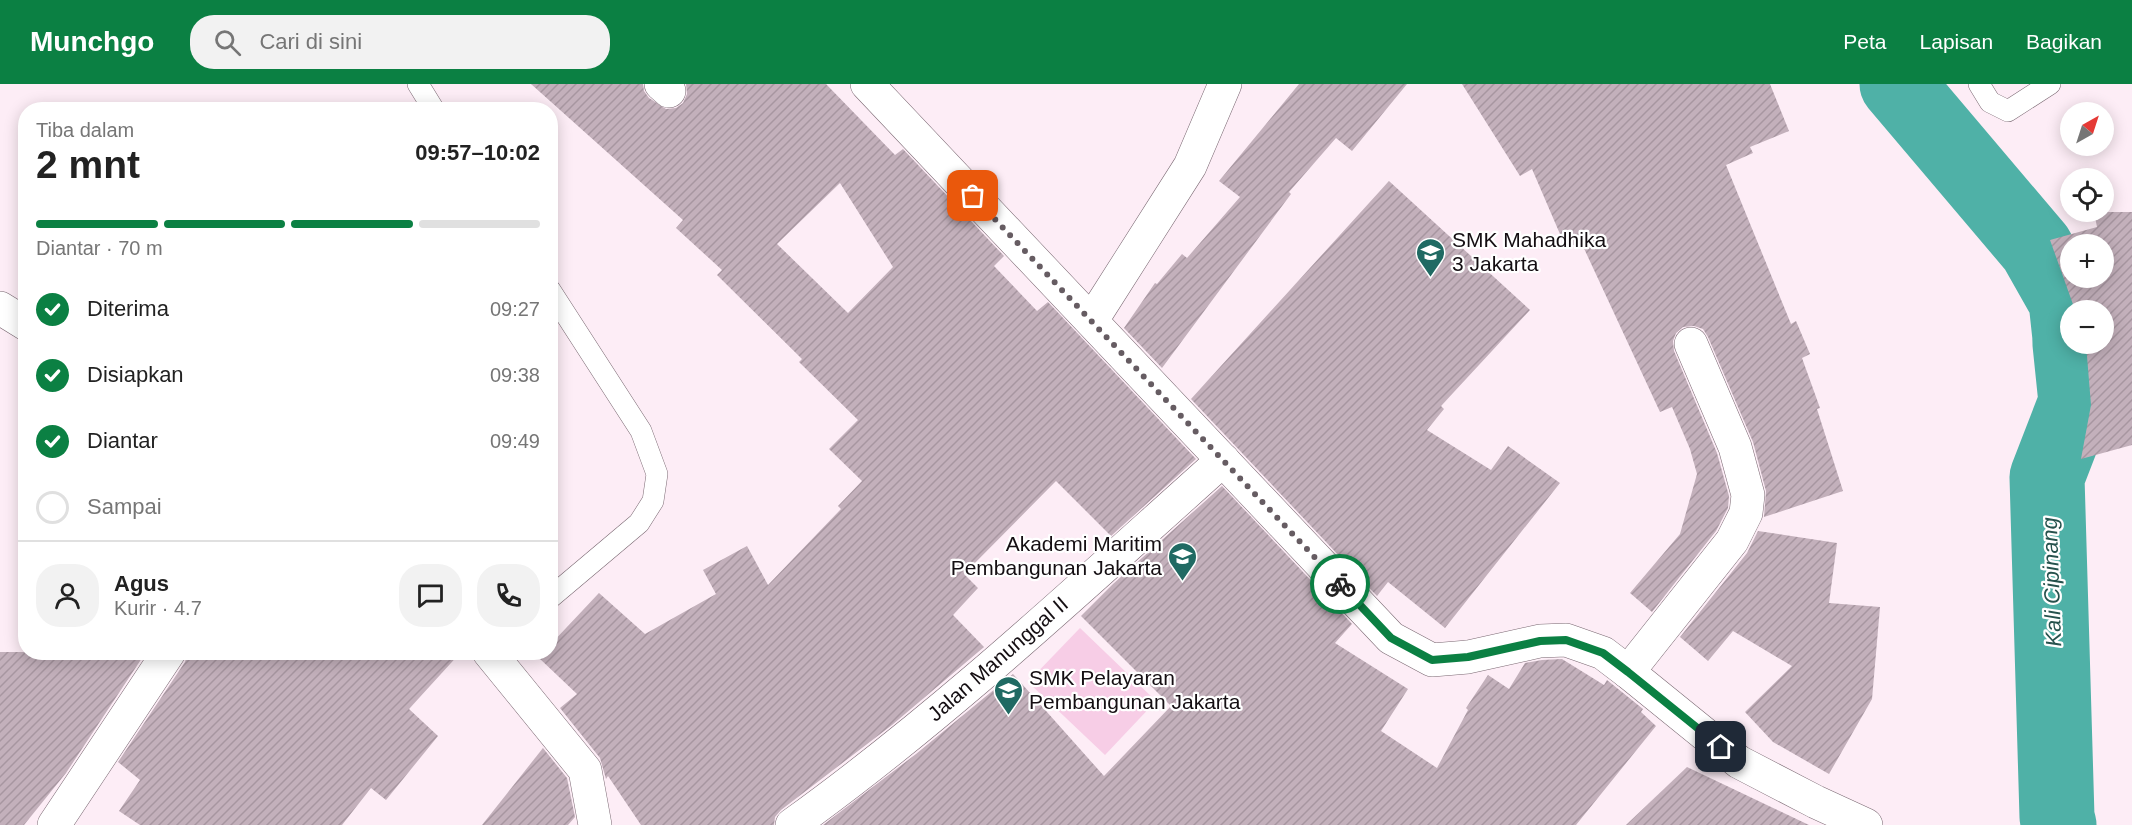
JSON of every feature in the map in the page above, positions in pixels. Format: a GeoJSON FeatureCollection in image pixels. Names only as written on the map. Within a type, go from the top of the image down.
{"type":"FeatureCollection","features":[{"type":"Feature","properties":{"kind":"street"},"geometry":{"type":"LineString","coordinates":[[867,84],[1391,638],[1432,660],[1468,657],[1540,641],[1566,640],[1603,653],[1739,762],[1866,825]]}},
{"type":"Feature","properties":{"kind":"street"},"geometry":{"type":"LineString","coordinates":[[1092,321],[1191,166],[1225,84]]}},
{"type":"Feature","properties":{"kind":"street"},"geometry":{"type":"LineString","coordinates":[[1628,672],[1732,541],[1746,513],[1748,495],[1735,447],[1691,344]]}},
{"type":"Feature","properties":{"kind":"street","name":"Jalan Manunggal II"},"geometry":{"type":"LineString","coordinates":[[792,825],[856,779],[960,694],[1223,460]]}},
{"type":"Feature","properties":{"kind":"street"},"geometry":{"type":"LineString","coordinates":[[54,825],[165,660]]}},
{"type":"Feature","properties":{"kind":"street"},"geometry":{"type":"LineString","coordinates":[[495,660],[585,770],[595,825]]}},
{"type":"Feature","properties":{"kind":"lane"},"geometry":{"type":"LineString","coordinates":[[418,84],[429,102]]}},
{"type":"Feature","properties":{"kind":"lane"},"geometry":{"type":"LineString","coordinates":[[1979,84],[1990,102],[2008,111],[2050,84]]}},
{"type":"Feature","properties":{"kind":"lane"},"geometry":{"type":"LineString","coordinates":[[558,302],[641,431],[657,474],[653,501],[639,523],[558,591]]}},
{"type":"Feature","properties":{"kind":"shaded area"},"geometry":{"type":"Polygon","coordinates":[[[1080,628],[1156,701],[1105,755],[1028,682],[1080,628]]]}},
{"type":"Feature","properties":{"kind":"building"},"geometry":{"type":"Polygon","coordinates":[[[531,84],[643,84],[644,91],[649,98],[666,109],[676,108],[683,103],[687,94],[686,84],[826,84],[895,155],[903,149],[1004,256],[994,266],[1037,311],[1048,302],[1196,459],[1111,536],[1056,481],[964,574],[978,588],[953,615],[984,647],[892,725],[781,810],[775,817],[774,825],[641,825],[608,776],[606,779],[600,758],[560,708],[577,694],[541,660],[558,660],[558,637],[599,593],[645,634],[716,594],[703,570],[747,546],[768,585],[841,509],[838,506],[862,481],[829,449],[858,420],[799,362],[802,359],[717,275],[722,270],[676,228],[683,220],[558,108],[558,102],[551,102],[531,84]],[[840,183],[777,244],[848,313],[893,267],[840,183]]]}},
{"type":"Feature","properties":{"kind":"building"},"geometry":{"type":"Polygon","coordinates":[[[1299,84],[1407,84],[1352,151],[1336,138],[1289,192],[1291,194],[1162,368],[1124,328],[1155,283],[1157,284],[1182,254],[1187,258],[1240,197],[1219,181],[1299,84]]]}},
{"type":"Feature","properties":{"kind":"building"},"geometry":{"type":"Polygon","coordinates":[[[1462,84],[1770,84],[1789,131],[1750,147],[1753,153],[1726,165],[1791,324],[1796,321],[1810,354],[1802,358],[1820,408],[1817,409],[1843,491],[1764,517],[1766,491],[1753,442],[1708,337],[1703,329],[1694,326],[1683,327],[1676,333],[1673,341],[1674,351],[1717,453],[1729,496],[1728,508],[1716,531],[1652,612],[1630,593],[1680,534],[1697,474],[1690,449],[1672,407],[1660,412],[1581,242],[1566,248],[1532,169],[1520,176],[1462,84]]]}},
{"type":"Feature","properties":{"kind":"building"},"geometry":{"type":"Polygon","coordinates":[[[1389,181],[1530,310],[1441,406],[1444,409],[1427,430],[1491,470],[1508,446],[1560,483],[1445,628],[1388,582],[1377,596],[1191,399],[1389,181]]]}},
{"type":"Feature","properties":{"kind":"building"},"geometry":{"type":"Polygon","coordinates":[[[2114,212],[2132,212],[2132,445],[2081,459],[2091,405],[2087,354],[2114,354],[2114,300],[2071,300],[2067,288],[2114,288],[2114,234],[2072,234],[2097,227],[2096,222],[2114,222],[2114,212]]]}},
{"type":"Feature","properties":{"kind":"building"},"geometry":{"type":"Polygon","coordinates":[[[2060,237],[2060,268],[2050,240],[2060,237]]]}},
{"type":"Feature","properties":{"kind":"building"},"geometry":{"type":"Polygon","coordinates":[[[1222,486],[1352,624],[1335,643],[1408,689],[1381,731],[1437,768],[1468,710],[1466,708],[1488,675],[1509,689],[1525,663],[1562,659],[1604,685],[1607,680],[1643,709],[1641,712],[1656,726],[1576,825],[823,825],[916,754],[1013,674],[1104,776],[1171,706],[1081,616],[1113,584],[1222,486]]]}},
{"type":"Feature","properties":{"kind":"building"},"geometry":{"type":"Polygon","coordinates":[[[1758,531],[1837,543],[1829,603],[1880,607],[1872,699],[1829,774],[1773,742],[1745,712],[1792,666],[1733,631],[1708,661],[1680,637],[1747,553],[1758,531]]]}},
{"type":"Feature","properties":{"kind":"building"},"geometry":{"type":"Polygon","coordinates":[[[0,652],[18,652],[18,660],[141,660],[66,773],[24,825],[0,825],[0,652]]]}},
{"type":"Feature","properties":{"kind":"building"},"geometry":{"type":"Polygon","coordinates":[[[186,660],[454,660],[409,709],[438,736],[386,800],[371,788],[342,825],[140,825],[119,811],[140,780],[118,762],[186,660]]]}},
{"type":"Feature","properties":{"kind":"building"},"geometry":{"type":"Polygon","coordinates":[[[543,748],[567,778],[575,817],[568,825],[482,825],[543,748]]]}},
{"type":"Feature","properties":{"kind":"building"},"geometry":{"type":"Polygon","coordinates":[[[1687,767],[1809,825],[1626,825],[1687,767]]]}},
{"type":"Feature","properties":{"kind":"waterway","name":"Kali Cipinang"},"geometry":{"type":"LineString","coordinates":[[1897,84],[2036,248],[2065,300]]}},
{"type":"Feature","properties":{"kind":"waterway","name":"Kali Cipinang"},"geometry":{"type":"LineString","coordinates":[[2059,825],[2047,477],[2076,402],[2071,354]]}},
{"type":"Feature","properties":{"kind":"way so far"},"geometry":{"type":"LineString","coordinates":[[973,196],[1340,584]]}},
{"type":"Feature","properties":{"kind":"place","name":"SMK Mahadhika 3 Jakarta"},"geometry":{"type":"Point","coordinates":[1431,278]}},
{"type":"Feature","properties":{"kind":"place","name":"Akademi Maritim Pembangunan Jakarta"},"geometry":{"type":"Point","coordinates":[1183,582]}},
{"type":"Feature","properties":{"kind":"place","name":"SMK Pelayaran Pembangunan Jakarta"},"geometry":{"type":"Point","coordinates":[1008,716]}},
{"type":"Feature","properties":{"kind":"route"},"geometry":{"type":"LineString","coordinates":[[1340,584],[1391,638],[1432,660],[1468,657],[1540,641],[1566,640],[1603,653],[1721,747]]}}]}
